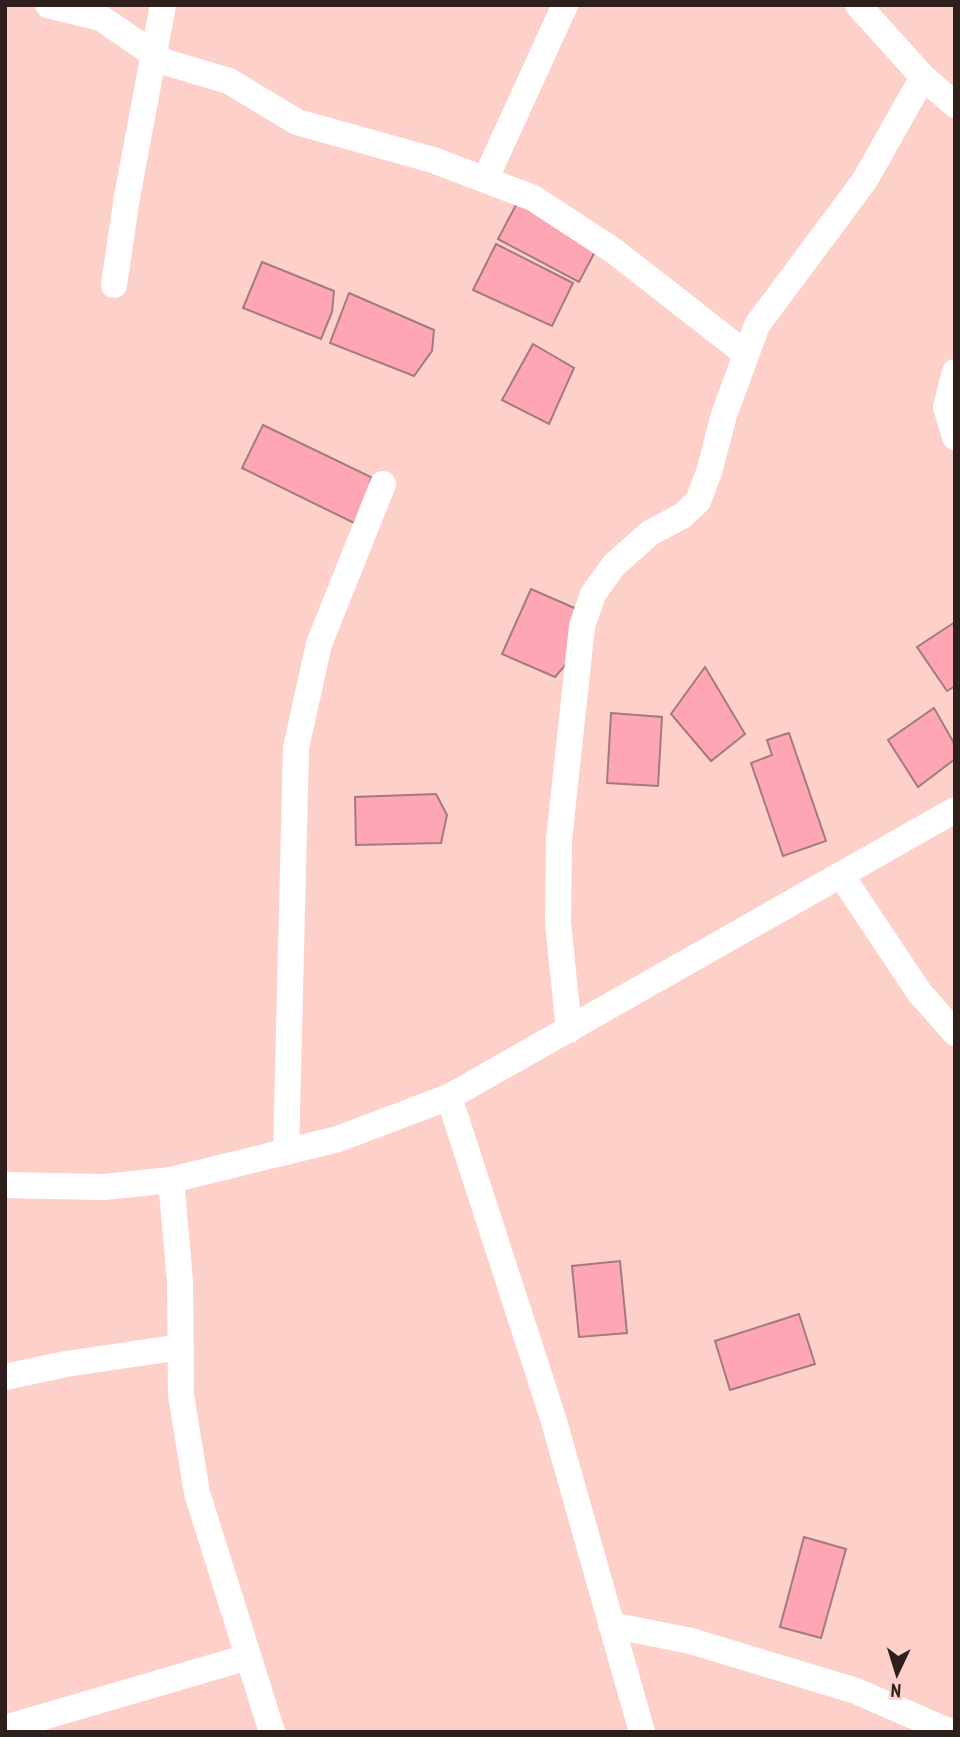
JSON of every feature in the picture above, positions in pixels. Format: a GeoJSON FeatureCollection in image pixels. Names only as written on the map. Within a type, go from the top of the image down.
{"type":"FeatureCollection","features":[{"type":"Feature","properties":{"kind":"street"},"geometry":{"type":"LineString","coordinates":[[48,5],[101,18],[165,62],[229,81],[297,122],[433,160],[533,198],[614,251],[746,354]]}},
{"type":"Feature","properties":{"kind":"street"},"geometry":{"type":"LineString","coordinates":[[114,285],[163,5]]}},
{"type":"Feature","properties":{"kind":"street"},"geometry":{"type":"LineString","coordinates":[[485,180],[565,5]]}},
{"type":"Feature","properties":{"kind":"street"},"geometry":{"type":"LineString","coordinates":[[858,5],[923,77],[955,105]]}},
{"type":"Feature","properties":{"kind":"street"},"geometry":{"type":"LineString","coordinates":[[569,1030],[558,923],[559,840],[582,626],[593,594],[614,565],[650,533],[682,516],[698,501],[757,325],[865,180],[923,77]]}},
{"type":"Feature","properties":{"kind":"street"},"geometry":{"type":"LineString","coordinates":[[955,372],[946,407],[955,437]]}},
{"type":"Feature","properties":{"kind":"street"},"geometry":{"type":"LineString","coordinates":[[286,1152],[296,748],[319,644],[383,484]]}},
{"type":"Feature","properties":{"kind":"street"},"geometry":{"type":"LineString","coordinates":[[5,1185],[104,1187],[171,1180],[338,1139],[449,1097],[955,810]]}},
{"type":"Feature","properties":{"kind":"street"},"geometry":{"type":"LineString","coordinates":[[841,875],[919,992],[955,1032]]}},
{"type":"Feature","properties":{"kind":"street"},"geometry":{"type":"LineString","coordinates":[[449,1097],[545,1392],[642,1732]]}},
{"type":"Feature","properties":{"kind":"street"},"geometry":{"type":"LineString","coordinates":[[171,1180],[180,1281],[181,1395],[197,1493],[272,1732]]}},
{"type":"Feature","properties":{"kind":"street"},"geometry":{"type":"LineString","coordinates":[[5,1377],[66,1363],[181,1347]]}},
{"type":"Feature","properties":{"kind":"street"},"geometry":{"type":"LineString","coordinates":[[611,1625],[691,1641],[856,1691],[950,1732]]}},
{"type":"Feature","properties":{"kind":"street"},"geometry":{"type":"LineString","coordinates":[[5,1728],[248,1657]]}},
{"type":"Feature","properties":{"kind":"building"},"geometry":{"type":"Polygon","coordinates":[[[517,203],[600,242],[579,282],[498,239],[517,203]]]}},
{"type":"Feature","properties":{"kind":"building"},"geometry":{"type":"Polygon","coordinates":[[[496,244],[573,283],[552,326],[473,290],[496,244]]]}},
{"type":"Feature","properties":{"kind":"building"},"geometry":{"type":"Polygon","coordinates":[[[262,262],[334,291],[332,312],[321,339],[243,308],[262,262]]]}},
{"type":"Feature","properties":{"kind":"building"},"geometry":{"type":"Polygon","coordinates":[[[349,293],[434,330],[432,351],[414,376],[330,343],[349,293]]]}},
{"type":"Feature","properties":{"kind":"building"},"geometry":{"type":"Polygon","coordinates":[[[533,344],[574,368],[549,424],[502,400],[533,344]]]}},
{"type":"Feature","properties":{"kind":"building"},"geometry":{"type":"Polygon","coordinates":[[[263,425],[371,477],[369,493],[354,523],[242,468],[263,425]]]}},
{"type":"Feature","properties":{"kind":"building"},"geometry":{"type":"Polygon","coordinates":[[[531,589],[579,610],[580,648],[555,677],[502,654],[531,589]]]}},
{"type":"Feature","properties":{"kind":"building"},"geometry":{"type":"Polygon","coordinates":[[[955,622],[955,686],[947,691],[917,647],[955,622]]]}},
{"type":"Feature","properties":{"kind":"building"},"geometry":{"type":"Polygon","coordinates":[[[705,667],[745,734],[711,761],[671,714],[705,667]]]}},
{"type":"Feature","properties":{"kind":"building"},"geometry":{"type":"Polygon","coordinates":[[[934,708],[955,745],[955,759],[918,787],[888,740],[934,708]]]}},
{"type":"Feature","properties":{"kind":"building"},"geometry":{"type":"Polygon","coordinates":[[[611,713],[662,717],[658,786],[607,783],[611,713]]]}},
{"type":"Feature","properties":{"kind":"building"},"geometry":{"type":"Polygon","coordinates":[[[789,733],[826,841],[783,856],[751,763],[772,755],[767,740],[789,733]]]}},
{"type":"Feature","properties":{"kind":"building"},"geometry":{"type":"Polygon","coordinates":[[[436,794],[447,815],[441,843],[356,845],[355,797],[436,794]]]}},
{"type":"Feature","properties":{"kind":"building"},"geometry":{"type":"Polygon","coordinates":[[[620,1261],[627,1333],[579,1337],[572,1266],[620,1261]]]}},
{"type":"Feature","properties":{"kind":"building"},"geometry":{"type":"Polygon","coordinates":[[[799,1314],[815,1364],[730,1390],[715,1341],[799,1314]]]}},
{"type":"Feature","properties":{"kind":"building"},"geometry":{"type":"Polygon","coordinates":[[[804,1537],[846,1549],[821,1638],[780,1627],[804,1537]]]}}]}
